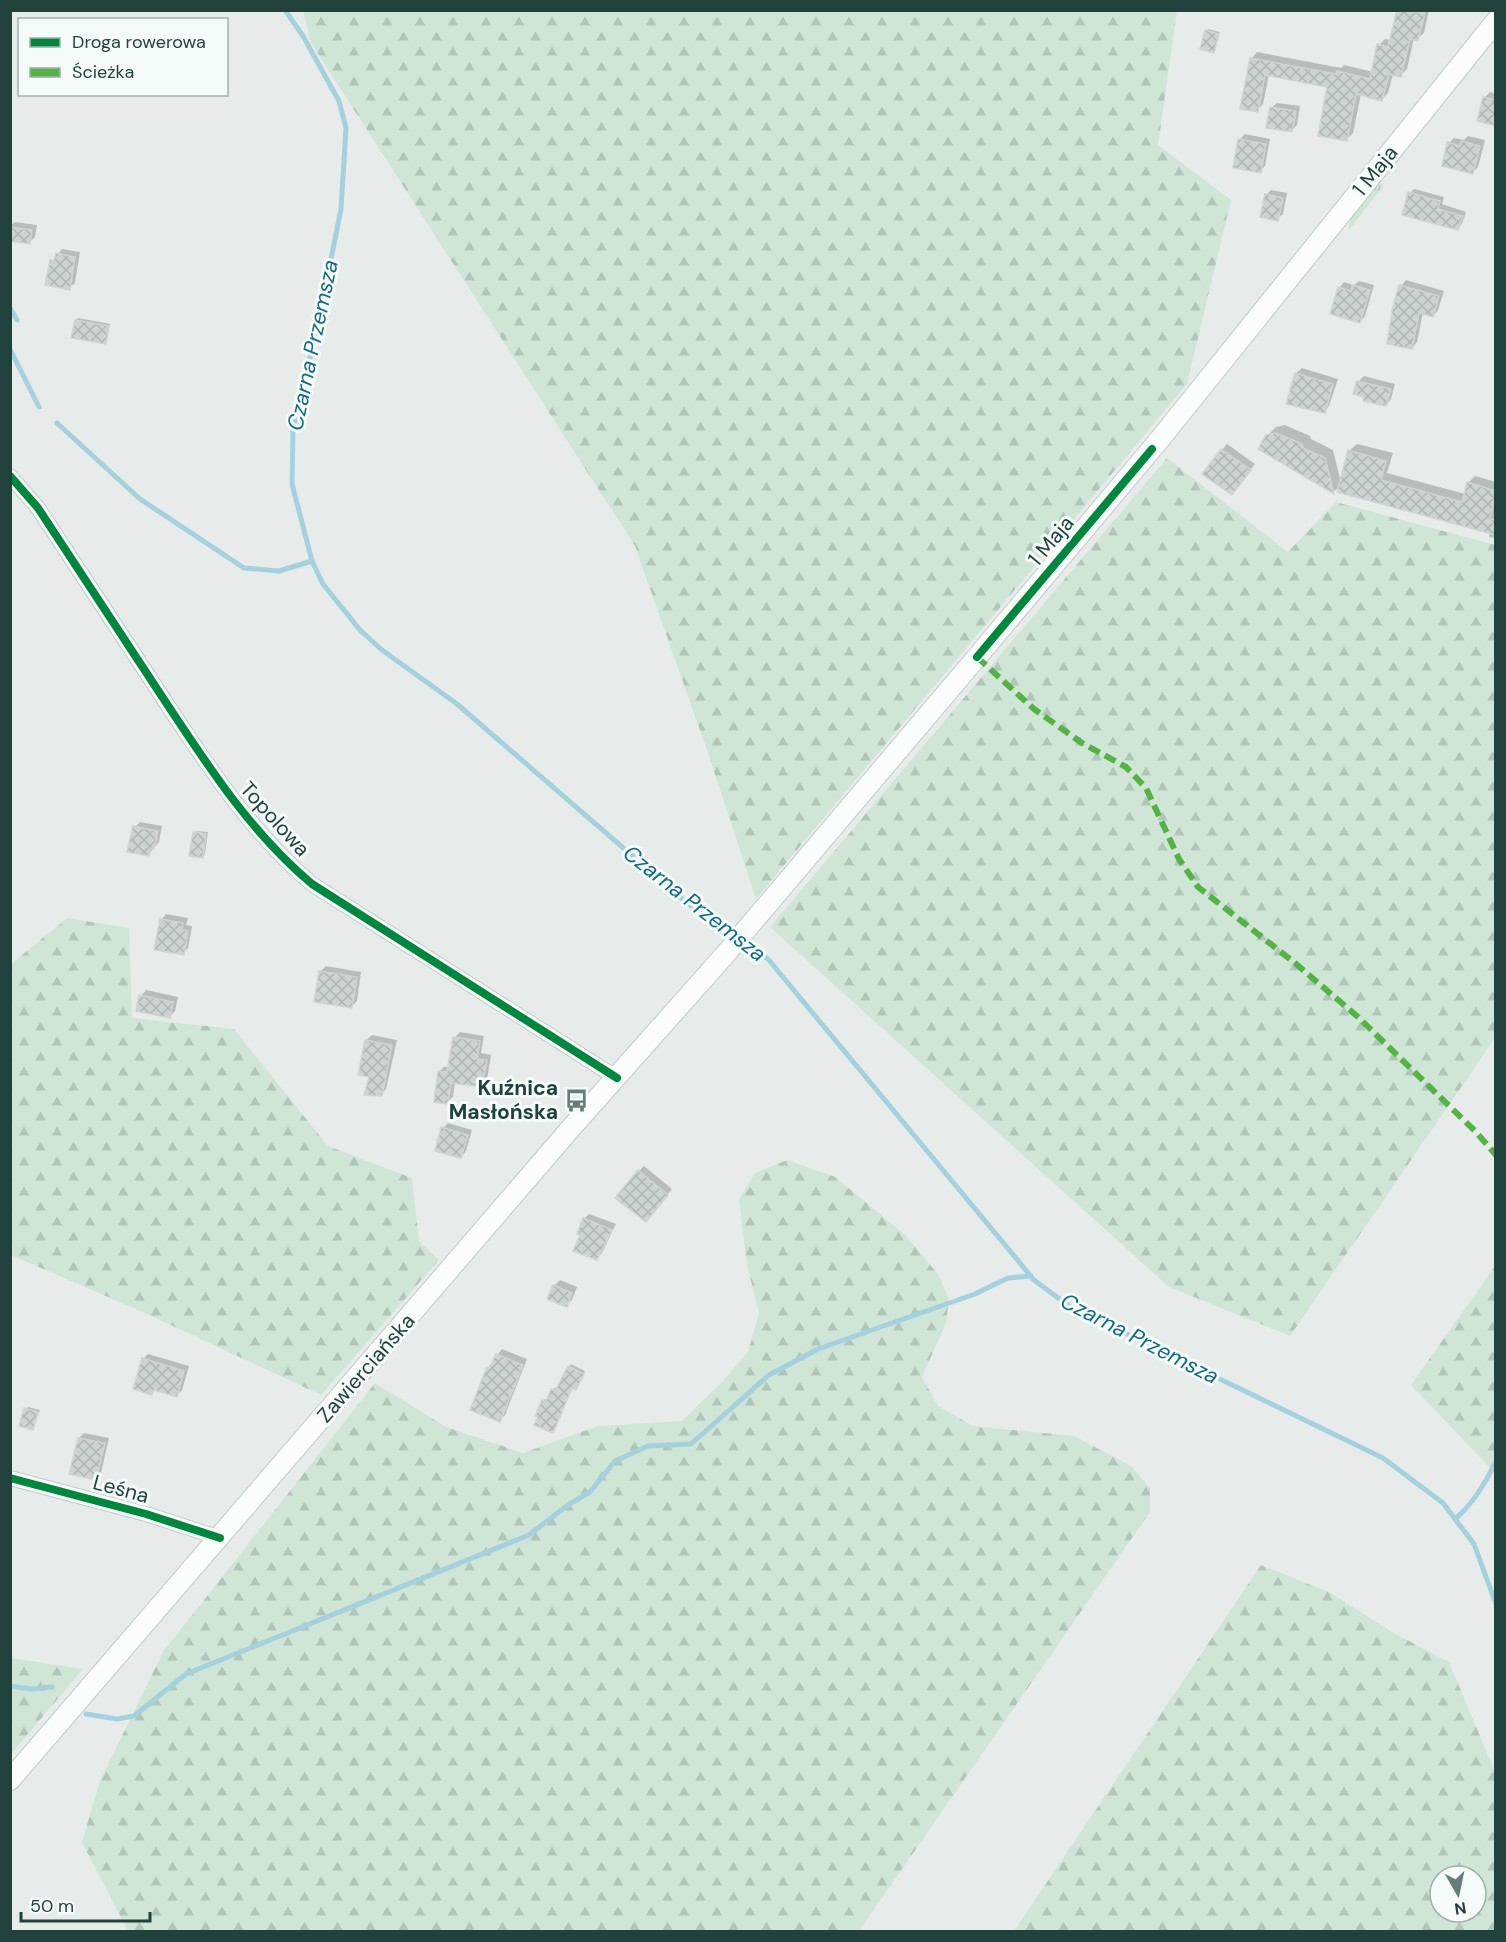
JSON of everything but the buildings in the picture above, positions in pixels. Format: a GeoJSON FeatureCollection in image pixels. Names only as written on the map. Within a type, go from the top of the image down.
{"type":"FeatureCollection","features":[{"type":"Feature","properties":{"kind":"main road","name":"1 Maja"},"geometry":{"type":"LineString","coordinates":[[723,957],[1160,439],[1496,21]]}},
{"type":"Feature","properties":{"kind":"main road","name":"Zawierciańska"},"geometry":{"type":"LineString","coordinates":[[10,1780],[564,1137],[723,957]]}},
{"type":"Feature","properties":{"kind":"street","name":"Topolowa"},"geometry":{"type":"LineString","coordinates":[[10,476],[38,508],[218,781],[265,840],[287,863],[312,884],[617,1078]]}},
{"type":"Feature","properties":{"kind":"street","name":"Leśna"},"geometry":{"type":"LineString","coordinates":[[10,1478],[146,1514],[220,1538]]}},
{"type":"Feature","properties":{"kind":"green space"},"geometry":{"type":"Polygon","coordinates":[[[303,11],[1177,11],[1158,145],[1231,200],[1187,384],[756,899],[708,753],[635,546],[311,43],[303,11]]]}},
{"type":"Feature","properties":{"kind":"green space"},"geometry":{"type":"Polygon","coordinates":[[[1380,183],[1384,185],[1349,230],[1352,217],[1380,183]]]}},
{"type":"Feature","properties":{"kind":"green space"},"geometry":{"type":"Polygon","coordinates":[[[1167,458],[1288,552],[1336,502],[1495,545],[1495,1038],[1290,1336],[1169,1287],[770,927],[1167,458]]]}},
{"type":"Feature","properties":{"kind":"green space"},"geometry":{"type":"Polygon","coordinates":[[[67,918],[129,928],[132,1018],[234,1029],[328,1146],[412,1178],[419,1241],[439,1260],[321,1395],[147,1314],[11,1255],[11,964],[67,918]]]}},
{"type":"Feature","properties":{"kind":"green space"},"geometry":{"type":"Polygon","coordinates":[[[787,1160],[835,1177],[904,1234],[938,1274],[949,1299],[946,1323],[922,1377],[938,1406],[973,1426],[1074,1436],[1131,1466],[1150,1488],[1150,1512],[859,1931],[128,1931],[82,1842],[100,1781],[163,1652],[375,1383],[446,1427],[523,1453],[598,1426],[682,1421],[722,1382],[748,1352],[759,1313],[747,1265],[739,1199],[755,1173],[787,1160]]]}},
{"type":"Feature","properties":{"kind":"green space"},"geometry":{"type":"Polygon","coordinates":[[[1495,1266],[1495,1473],[1411,1385],[1495,1266]]]}},
{"type":"Feature","properties":{"kind":"green space"},"geometry":{"type":"Polygon","coordinates":[[[1261,1565],[1331,1593],[1390,1631],[1449,1662],[1495,1772],[1495,1931],[1014,1931],[1261,1565]]]}},
{"type":"Feature","properties":{"kind":"green space"},"geometry":{"type":"Polygon","coordinates":[[[10,1658],[83,1669],[11,1754],[10,1658]]]}},
{"type":"Feature","properties":{"kind":"waterway","name":"Czarna Przemsza"},"geometry":{"type":"LineString","coordinates":[[285,10],[303,36],[339,101],[346,128],[341,209],[318,324],[293,428],[292,484],[312,561],[323,584],[360,630],[382,650],[457,704],[687,903],[768,959],[1034,1280],[1069,1306],[1383,1458],[1443,1503],[1474,1544],[1496,1604]]}},
{"type":"Feature","properties":{"kind":"waterway"},"geometry":{"type":"LineString","coordinates":[[10,308],[17,320]]}},
{"type":"Feature","properties":{"kind":"waterway"},"geometry":{"type":"LineString","coordinates":[[10,349],[39,407]]}},
{"type":"Feature","properties":{"kind":"waterway"},"geometry":{"type":"LineString","coordinates":[[57,423],[140,499],[244,568],[279,571],[312,561]]}},
{"type":"Feature","properties":{"kind":"waterway"},"geometry":{"type":"LineString","coordinates":[[86,1714],[117,1719],[134,1716],[186,1674],[529,1535],[568,1505],[590,1492],[615,1461],[648,1446],[691,1444],[769,1375],[818,1349],[975,1294],[1008,1278],[1031,1276]]}},
{"type":"Feature","properties":{"kind":"waterway"},"geometry":{"type":"LineString","coordinates":[[1455,1519],[1468,1507],[1496,1461]]}},
{"type":"Feature","properties":{"kind":"waterway"},"geometry":{"type":"LineString","coordinates":[[10,1686],[31,1689],[52,1687]]}},
{"type":"Feature","properties":{"kind":"marked path"},"geometry":{"type":"LineString","coordinates":[[977,657],[1034,709],[1082,743],[1126,767],[1146,788],[1179,859],[1198,887],[1295,963],[1358,1017],[1476,1132],[1496,1155]]}},
{"type":"Feature","properties":{"kind":"cycle path"},"geometry":{"type":"LineString","coordinates":[[977,657],[1152,449]]}},
{"type":"Feature","properties":{"kind":"cycle path"},"geometry":{"type":"LineString","coordinates":[[10,476],[38,508],[212,771],[248,819],[289,863],[312,884],[617,1078]]}},
{"type":"Feature","properties":{"kind":"cycle path"},"geometry":{"type":"LineString","coordinates":[[10,1478],[146,1514],[220,1538]]}},
{"type":"Feature","properties":{"kind":"place","name":"Kuźnica Masłońska"},"geometry":{"type":"Point","coordinates":[576,1100]}}]}
